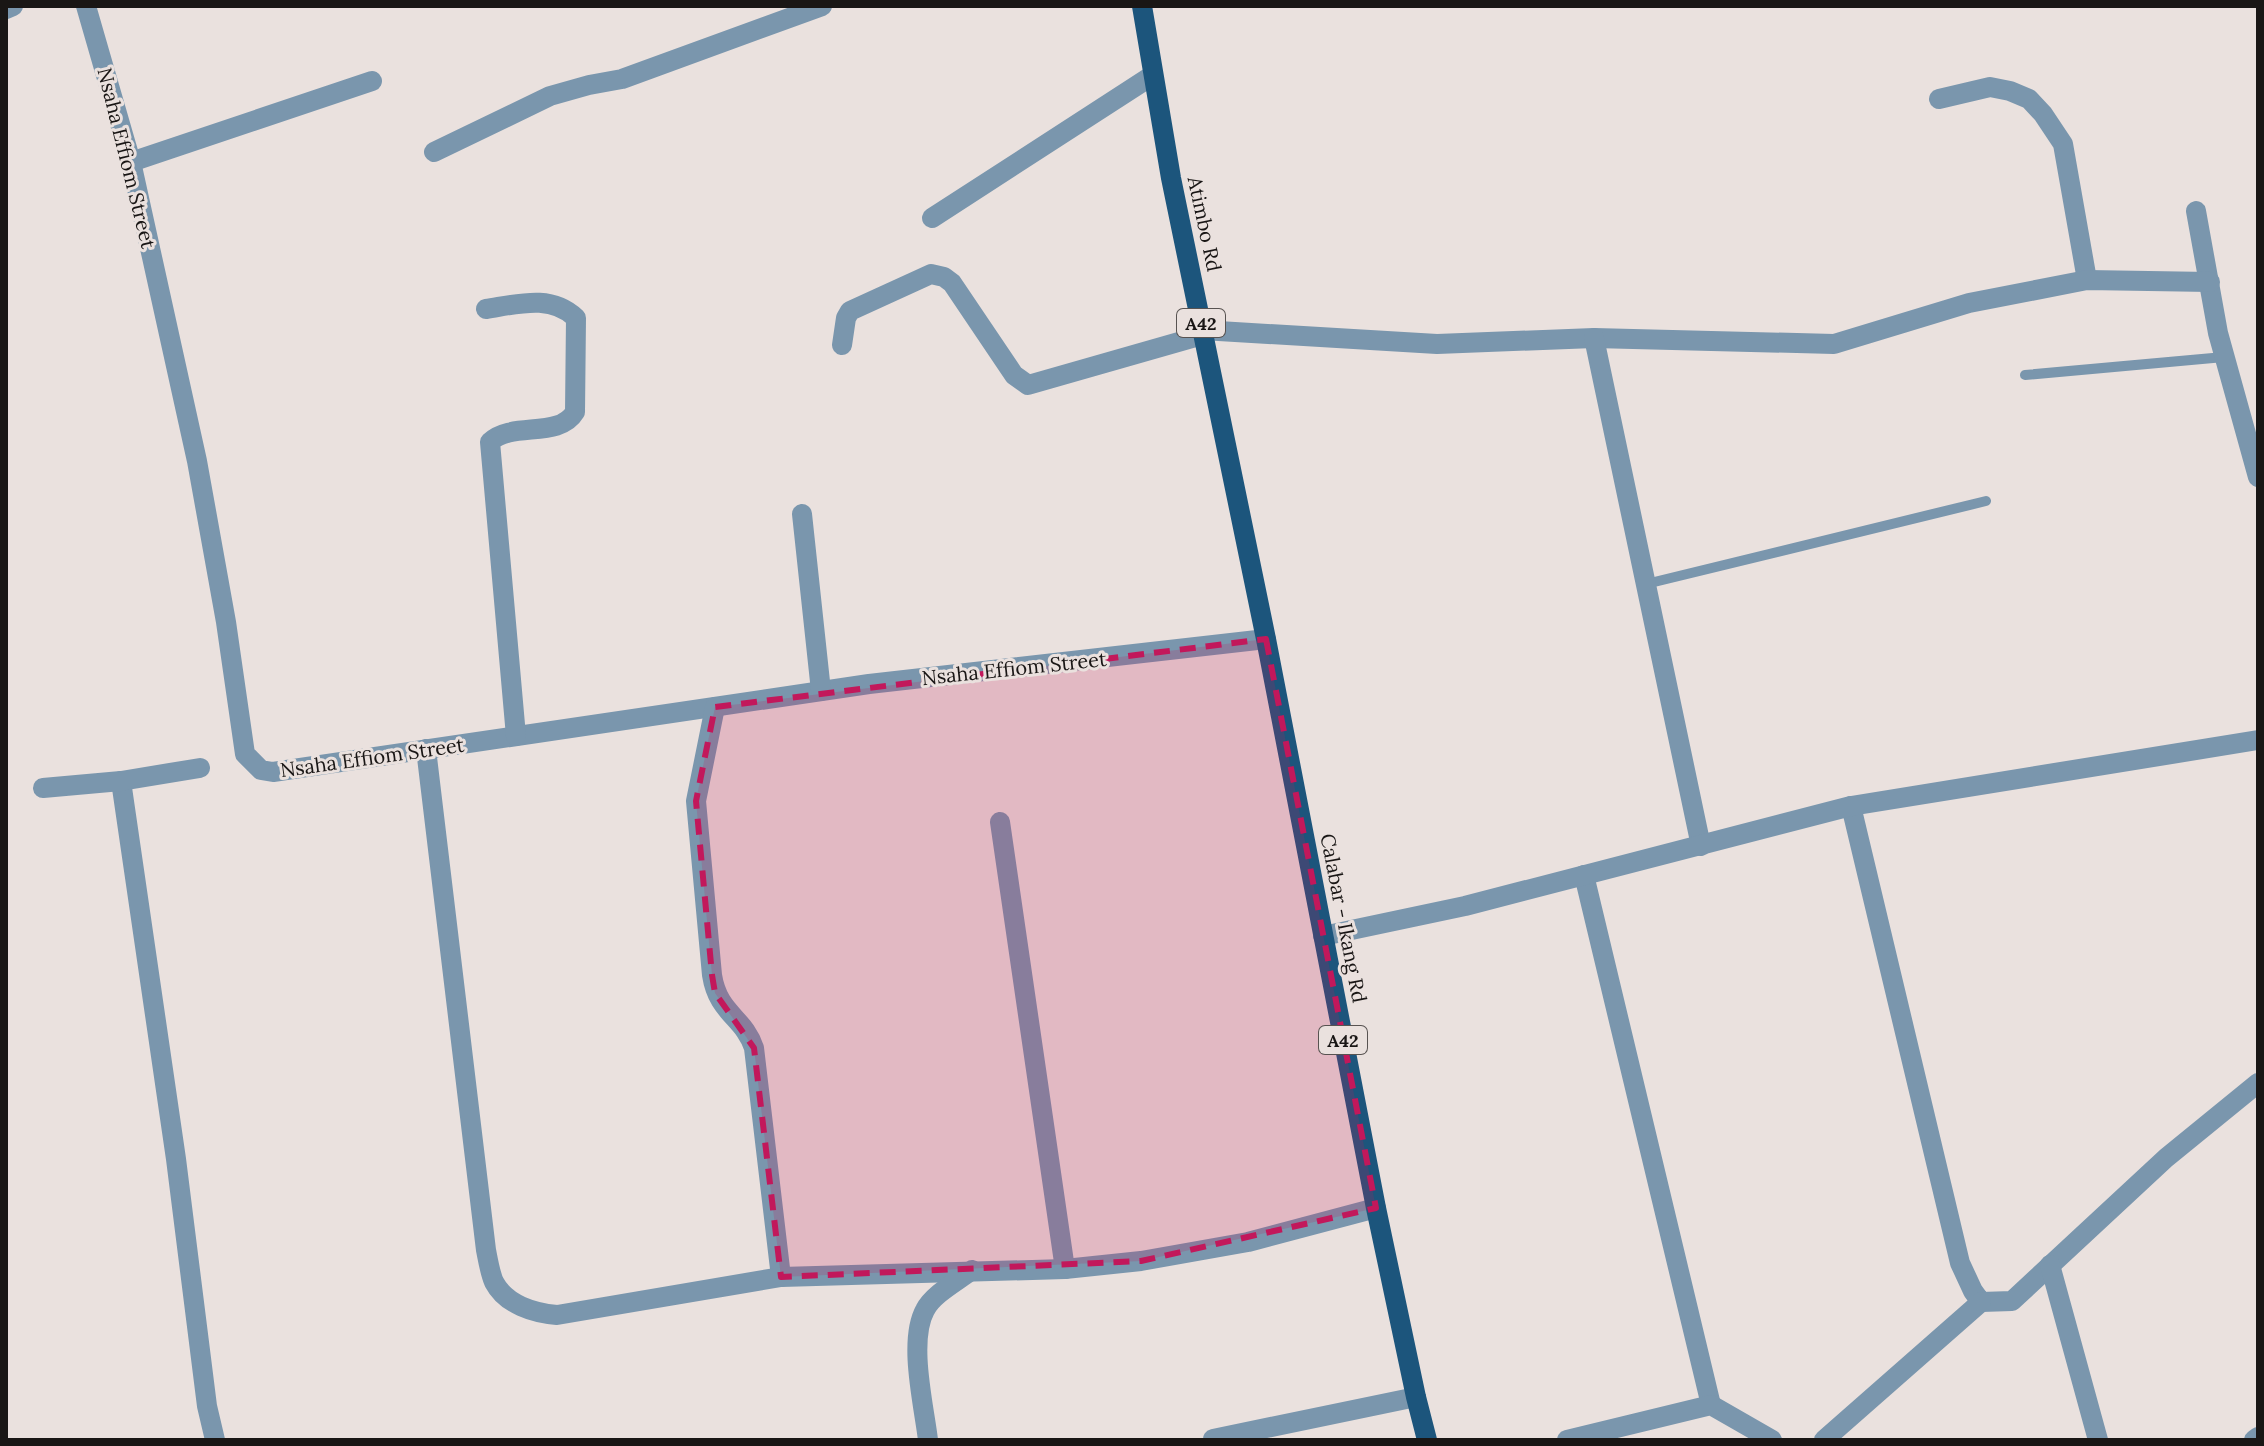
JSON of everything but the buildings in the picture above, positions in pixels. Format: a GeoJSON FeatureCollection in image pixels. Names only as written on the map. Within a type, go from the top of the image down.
{"type":"FeatureCollection","features":[{"type":"Feature","properties":{"kind":"main road","name":"Atimbo Rd"},"geometry":{"type":"LineString","coordinates":[[1142,6],[1171,178],[1266,639]]}},
{"type":"Feature","properties":{"kind":"main road","name":"Calabar - Ikang Rd"},"geometry":{"type":"LineString","coordinates":[[1266,639],[1376,1208],[1427,1440]]}},
{"type":"Feature","properties":{"kind":"street"},"geometry":{"type":"LineString","coordinates":[[6,9],[13,6]]}},
{"type":"Feature","properties":{"kind":"street","name":"Nsaha Effiom Street"},"geometry":{"type":"LineString","coordinates":[[86,6],[131,162],[197,461],[226,622],[245,754],[261,770],[273,772],[821,691],[1266,639]]}},
{"type":"Feature","properties":{"kind":"street"},"geometry":{"type":"LineString","coordinates":[[434,152],[550,96],[622,79],[822,6]]}},
{"type":"Feature","properties":{"kind":"street"},"geometry":{"type":"LineString","coordinates":[[932,218],[1153,75]]}},
{"type":"Feature","properties":{"kind":"street"},"geometry":{"type":"LineString","coordinates":[[131,162],[372,81]]}},
{"type":"Feature","properties":{"kind":"street"},"geometry":{"type":"LineString","coordinates":[[1939,99],[1990,87],[2029,99],[2043,114],[2063,144],[2087,280]]}},
{"type":"Feature","properties":{"kind":"street"},"geometry":{"type":"LineString","coordinates":[[2196,211],[2224,357],[2258,477]]}},
{"type":"Feature","properties":{"kind":"street"},"geometry":{"type":"LineString","coordinates":[[842,345],[850,311],[931,274],[952,283],[1014,375],[1028,385],[1203,332],[1437,344],[1594,338],[1834,344],[1969,303],[2087,280],[2210,282]]}},
{"type":"Feature","properties":{"kind":"street"},"geometry":{"type":"LineString","coordinates":[[486,309],[541,301],[564,306],[576,318],[575,412],[570,420],[560,425],[498,434],[490,442],[516,736]]}},
{"type":"Feature","properties":{"kind":"street"},"geometry":{"type":"LineString","coordinates":[[1594,338],[1701,846]]}},
{"type":"Feature","properties":{"kind":"street"},"geometry":{"type":"LineString","coordinates":[[802,514],[821,691]]}},
{"type":"Feature","properties":{"kind":"street"},"geometry":{"type":"LineString","coordinates":[[715,707],[696,801],[712,975],[715,993],[751,1038],[754,1048],[781,1277]]}},
{"type":"Feature","properties":{"kind":"street"},"geometry":{"type":"LineString","coordinates":[[1323,936],[1465,906],[1851,806],[2258,740]]}},
{"type":"Feature","properties":{"kind":"street"},"geometry":{"type":"LineString","coordinates":[[426,749],[484,1234],[494,1284],[513,1302],[537,1313],[557,1315],[781,1277],[1065,1269],[1141,1261],[1248,1242],[1376,1208]]}},
{"type":"Feature","properties":{"kind":"street"},"geometry":{"type":"LineString","coordinates":[[43,788],[121,781],[200,768]]}},
{"type":"Feature","properties":{"kind":"street"},"geometry":{"type":"LineString","coordinates":[[121,781],[176,1159],[207,1406],[215,1440]]}},
{"type":"Feature","properties":{"kind":"street"},"geometry":{"type":"LineString","coordinates":[[1851,806],[1960,1263],[1981,1302]]}},
{"type":"Feature","properties":{"kind":"street"},"geometry":{"type":"LineString","coordinates":[[1000,822],[1065,1269]]}},
{"type":"Feature","properties":{"kind":"street"},"geometry":{"type":"LineString","coordinates":[[1584,875],[1711,1405]]}},
{"type":"Feature","properties":{"kind":"street"},"geometry":{"type":"LineString","coordinates":[[1824,1440],[1981,1302],[2012,1301],[2166,1158],[2258,1083]]}},
{"type":"Feature","properties":{"kind":"street"},"geometry":{"type":"LineString","coordinates":[[2050,1265],[2098,1440]]}},
{"type":"Feature","properties":{"kind":"street"},"geometry":{"type":"LineString","coordinates":[[928,1440],[917,1349],[924,1310],[972,1270]]}},
{"type":"Feature","properties":{"kind":"street"},"geometry":{"type":"LineString","coordinates":[[1213,1439],[1416,1397]]}},
{"type":"Feature","properties":{"kind":"street"},"geometry":{"type":"LineString","coordinates":[[1567,1440],[1711,1405],[1772,1440]]}},
{"type":"Feature","properties":{"kind":"lane"},"geometry":{"type":"LineString","coordinates":[[2025,375],[2224,357]]}},
{"type":"Feature","properties":{"kind":"lane"},"geometry":{"type":"LineString","coordinates":[[1646,584],[1986,501]]}},
{"type":"Feature","properties":{"kind":"highlighted area"},"geometry":{"type":"Polygon","coordinates":[[[1266,639],[1376,1208],[1141,1261],[781,1277],[754,1048],[715,993],[712,975],[696,801],[715,707],[1266,639]]]}}]}
